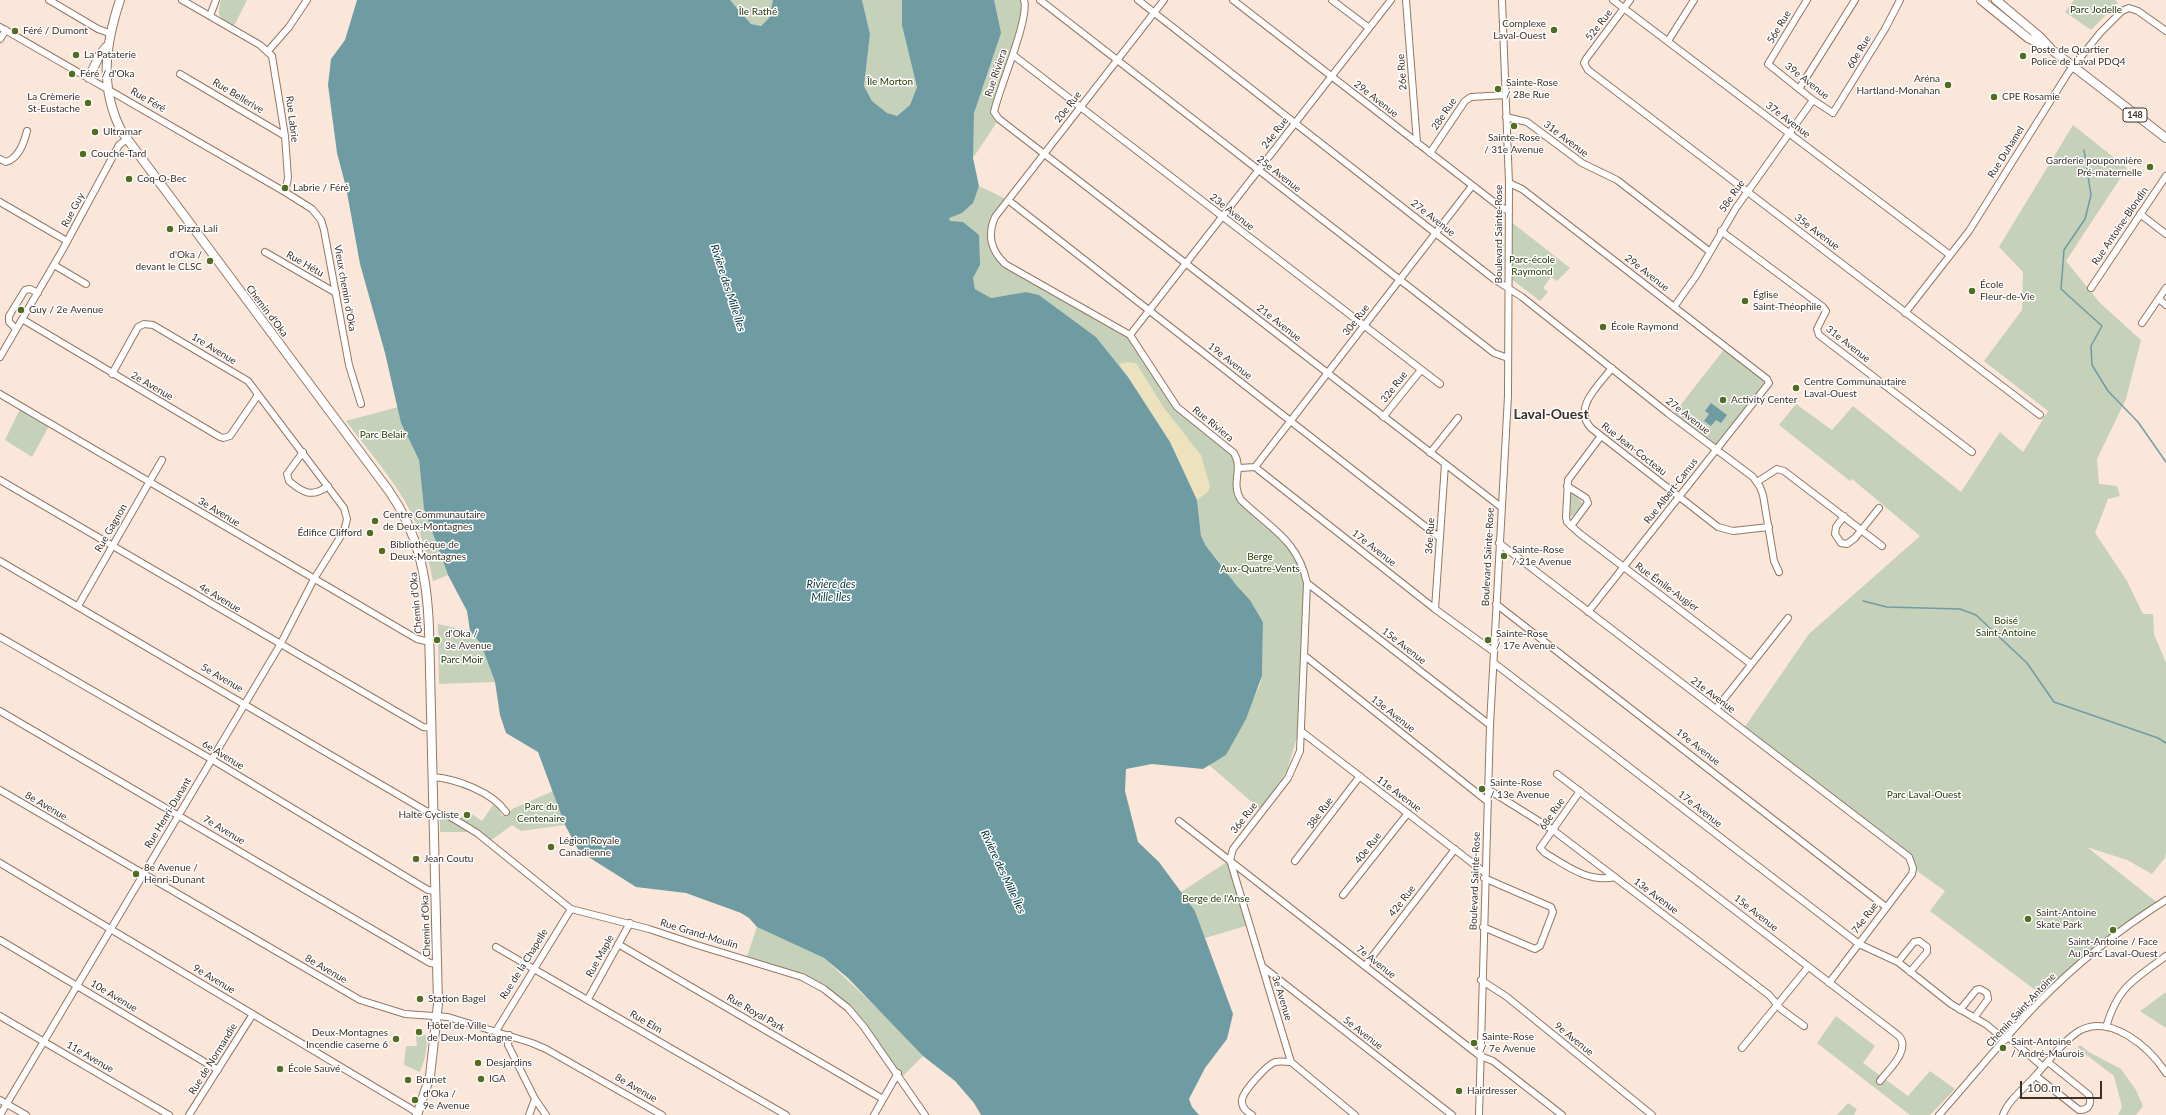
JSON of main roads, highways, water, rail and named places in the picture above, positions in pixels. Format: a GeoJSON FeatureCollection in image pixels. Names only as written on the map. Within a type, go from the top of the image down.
{"type":"FeatureCollection","features":[{"type":"Feature","properties":{"kind":"main road","name":"Chemin d'Oka"},"geometry":{"type":"LineString","coordinates":[[120,0],[109,33],[105,63],[107,89],[114,114],[127,139],[397,503],[412,534],[424,568],[428,595],[430,642],[437,1016],[430,1076],[417,1114]]}},
{"type":"Feature","properties":{"kind":"main road","name":"148"},"geometry":{"type":"LineString","coordinates":[[1981,0],[2028,38],[2052,50]]}},
{"type":"Feature","properties":{"kind":"main road","name":"148"},"geometry":{"type":"LineString","coordinates":[[1996,0],[2039,36],[2052,50],[2166,138]]}},
{"type":"Feature","properties":{"kind":"main road"},"geometry":{"type":"LineString","coordinates":[[89,78],[99,56],[107,46]]}},
{"type":"Feature","properties":{"kind":"water","name":"Rivière des Mille Îles"},"geometry":{"type":"Polygon","coordinates":[[[357,0],[730,0],[751,24],[761,26],[769,18],[773,0],[862,0],[870,34],[864,86],[872,101],[887,113],[897,116],[910,105],[917,87],[902,25],[902,0],[994,0],[1001,33],[974,113],[973,158],[979,186],[973,203],[962,213],[949,218],[950,221],[963,222],[979,235],[980,265],[973,278],[975,289],[991,298],[1026,292],[1039,295],[1096,337],[1128,377],[1170,442],[1197,500],[1201,536],[1206,546],[1237,586],[1250,600],[1263,622],[1262,676],[1246,719],[1226,755],[1203,769],[1152,764],[1126,769],[1125,791],[1138,842],[1159,862],[1195,911],[1233,1014],[1227,1039],[1205,1068],[1189,1099],[1192,1107],[1199,1115],[981,1115],[974,1103],[955,1081],[923,1056],[848,978],[824,958],[757,927],[749,918],[741,913],[686,893],[636,887],[579,851],[565,825],[538,752],[506,733],[500,715],[495,682],[481,644],[470,631],[467,611],[448,575],[424,509],[419,460],[401,423],[385,353],[360,264],[346,187],[337,153],[328,85],[331,59],[345,40],[357,0]]]}},
{"type":"Feature","properties":{"kind":"water"},"geometry":{"type":"Polygon","coordinates":[[[1711,403],[1727,415],[1721,423],[1716,420],[1711,426],[1704,421],[1709,414],[1705,411],[1711,403]]]}},
{"type":"Feature","properties":{"kind":"waterway"},"geometry":{"type":"LineString","coordinates":[[2084,150],[2091,195],[2085,219],[2064,250],[2061,289],[2102,326],[2091,346],[2092,365],[2108,391],[2138,422],[2166,462]]}},
{"type":"Feature","properties":{"kind":"waterway"},"geometry":{"type":"LineString","coordinates":[[1863,601],[1887,607],[1960,609],[1976,615],[2027,663],[2054,702],[2158,738],[2166,743]]}},
{"type":"Feature","properties":{"kind":"place","name":"Complexe Laval-Ouest"},"geometry":{"type":"Point","coordinates":[1554,30]}},
{"type":"Feature","properties":{"kind":"place","name":"Féré / Dumont"},"geometry":{"type":"Point","coordinates":[15,31]}},
{"type":"Feature","properties":{"kind":"place","name":"La Pataterie"},"geometry":{"type":"Point","coordinates":[76,55]}},
{"type":"Feature","properties":{"kind":"place","name":"Poste de Quartier Police de Laval PDQ4"},"geometry":{"type":"Point","coordinates":[2023,56]}},
{"type":"Feature","properties":{"kind":"place","name":"Féré / d'Oka"},"geometry":{"type":"Point","coordinates":[72,74]}},
{"type":"Feature","properties":{"kind":"place","name":"Aréna Hartland-Monahan"},"geometry":{"type":"Point","coordinates":[1948,85]}},
{"type":"Feature","properties":{"kind":"place","name":"Sainte-Rose / 28e Rue"},"geometry":{"type":"Point","coordinates":[1498,89]}},
{"type":"Feature","properties":{"kind":"place","name":"CPE Rosamie"},"geometry":{"type":"Point","coordinates":[1994,97]}},
{"type":"Feature","properties":{"kind":"place","name":"La Crèmerie St-Eustache"},"geometry":{"type":"Point","coordinates":[88,103]}},
{"type":"Feature","properties":{"kind":"place","name":"Sainte-Rose / 31e Avenue"},"geometry":{"type":"Point","coordinates":[1514,126]}},
{"type":"Feature","properties":{"kind":"place","name":"Ultramar"},"geometry":{"type":"Point","coordinates":[95,132]}},
{"type":"Feature","properties":{"kind":"place","name":"Couche-Tard"},"geometry":{"type":"Point","coordinates":[83,154]}},
{"type":"Feature","properties":{"kind":"place","name":"Garderie pouponnière Pré-maternelle"},"geometry":{"type":"Point","coordinates":[2150,167]}},
{"type":"Feature","properties":{"kind":"place","name":"Coq-O-Bec"},"geometry":{"type":"Point","coordinates":[129,179]}},
{"type":"Feature","properties":{"kind":"place","name":"Labrie / Féré"},"geometry":{"type":"Point","coordinates":[285,188]}},
{"type":"Feature","properties":{"kind":"place","name":"Pizza Lali"},"geometry":{"type":"Point","coordinates":[170,229]}},
{"type":"Feature","properties":{"kind":"place","name":"d'Oka / devant le CLSC"},"geometry":{"type":"Point","coordinates":[210,261]}},
{"type":"Feature","properties":{"kind":"place","name":"École Fleur-de-Vie"},"geometry":{"type":"Point","coordinates":[1972,291]}},
{"type":"Feature","properties":{"kind":"place","name":"Église Saint-Théophile"},"geometry":{"type":"Point","coordinates":[1745,301]}},
{"type":"Feature","properties":{"kind":"place","name":"Guy / 2e Avenue"},"geometry":{"type":"Point","coordinates":[21,310]}},
{"type":"Feature","properties":{"kind":"place","name":"École Raymond"},"geometry":{"type":"Point","coordinates":[1603,327]}},
{"type":"Feature","properties":{"kind":"place","name":"Centre Communautaire Laval-Ouest"},"geometry":{"type":"Point","coordinates":[1796,388]}},
{"type":"Feature","properties":{"kind":"place","name":"Activity Center"},"geometry":{"type":"Point","coordinates":[1723,400]}},
{"type":"Feature","properties":{"kind":"place","name":"Centre Communautaire de Deux-Montagnes"},"geometry":{"type":"Point","coordinates":[375,521]}},
{"type":"Feature","properties":{"kind":"place","name":"Édifice Clifford"},"geometry":{"type":"Point","coordinates":[370,533]}},
{"type":"Feature","properties":{"kind":"place","name":"Bibliothèque de Deux-Montagnes"},"geometry":{"type":"Point","coordinates":[382,551]}},
{"type":"Feature","properties":{"kind":"place","name":"Sainte-Rose / 21e Avenue"},"geometry":{"type":"Point","coordinates":[1504,556]}},
{"type":"Feature","properties":{"kind":"place","name":"d'Oka / 3e Avenue"},"geometry":{"type":"Point","coordinates":[437,640]}},
{"type":"Feature","properties":{"kind":"place","name":"Sainte-Rose / 17e Avenue"},"geometry":{"type":"Point","coordinates":[1488,640]}},
{"type":"Feature","properties":{"kind":"place","name":"Sainte-Rose / 13e Avenue"},"geometry":{"type":"Point","coordinates":[1482,789]}},
{"type":"Feature","properties":{"kind":"place","name":"Halte Cycliste"},"geometry":{"type":"Point","coordinates":[467,815]}},
{"type":"Feature","properties":{"kind":"place","name":"Légion Royale Canadienne"},"geometry":{"type":"Point","coordinates":[551,847]}},
{"type":"Feature","properties":{"kind":"place","name":"Jean Coutu"},"geometry":{"type":"Point","coordinates":[416,859]}},
{"type":"Feature","properties":{"kind":"place","name":"8e Avenue / Henri-Dunant"},"geometry":{"type":"Point","coordinates":[136,874]}},
{"type":"Feature","properties":{"kind":"place","name":"Saint-Antoine Skate Park"},"geometry":{"type":"Point","coordinates":[2028,919]}},
{"type":"Feature","properties":{"kind":"place","name":"Saint-Antoine / Face Au Parc Laval-Ouest"},"geometry":{"type":"Point","coordinates":[2113,930]}},
{"type":"Feature","properties":{"kind":"place","name":"Station Bagel"},"geometry":{"type":"Point","coordinates":[420,999]}},
{"type":"Feature","properties":{"kind":"place","name":"Hôtel de Ville de Deux-Montagne"},"geometry":{"type":"Point","coordinates":[419,1032]}},
{"type":"Feature","properties":{"kind":"place","name":"Deux-Montagnes Incendie caserne 6"},"geometry":{"type":"Point","coordinates":[396,1039]}},
{"type":"Feature","properties":{"kind":"place","name":"Sainte-Rose / 7e Avenue"},"geometry":{"type":"Point","coordinates":[1474,1043]}},
{"type":"Feature","properties":{"kind":"place","name":"Saint-Antoine / André-Maurois"},"geometry":{"type":"Point","coordinates":[2003,1048]}},
{"type":"Feature","properties":{"kind":"place","name":"Desjardins"},"geometry":{"type":"Point","coordinates":[478,1063]}},
{"type":"Feature","properties":{"kind":"place","name":"École Sauvé"},"geometry":{"type":"Point","coordinates":[280,1069]}},
{"type":"Feature","properties":{"kind":"place","name":"IGA"},"geometry":{"type":"Point","coordinates":[481,1079]}},
{"type":"Feature","properties":{"kind":"place","name":"Brunet"},"geometry":{"type":"Point","coordinates":[408,1080]}},
{"type":"Feature","properties":{"kind":"place","name":"Hairdresser"},"geometry":{"type":"Point","coordinates":[1459,1091]}},
{"type":"Feature","properties":{"kind":"place","name":"d'Oka / 9e Avenue"},"geometry":{"type":"Point","coordinates":[415,1100]}},
{"type":"Feature","properties":{"kind":"district","name":"Laval-Ouest"},"geometry":{"type":"Point","coordinates":[1551,414]}},
{"type":"Feature","properties":{"kind":"park label","name":"Parc Jodelle"},"geometry":{"type":"Point","coordinates":[2096,10]}},
{"type":"Feature","properties":{"kind":"park label","name":"Île Rathé"},"geometry":{"type":"Point","coordinates":[758,12]}},
{"type":"Feature","properties":{"kind":"park label","name":"Île Morton"},"geometry":{"type":"Point","coordinates":[890,82]}},
{"type":"Feature","properties":{"kind":"park label","name":"Parc-école Raymond"},"geometry":{"type":"Point","coordinates":[1532,266]}},
{"type":"Feature","properties":{"kind":"park label","name":"Parc Belair"},"geometry":{"type":"Point","coordinates":[383,435]}},
{"type":"Feature","properties":{"kind":"park label","name":"Berge Aux-Quatre-Vents"},"geometry":{"type":"Point","coordinates":[1260,562]}},
{"type":"Feature","properties":{"kind":"park label","name":"Boisé Saint-Antoine"},"geometry":{"type":"Point","coordinates":[2006,626]}},
{"type":"Feature","properties":{"kind":"park label","name":"Parc Moir"},"geometry":{"type":"Point","coordinates":[462,660]}},
{"type":"Feature","properties":{"kind":"park label","name":"Parc Laval-Ouest"},"geometry":{"type":"Point","coordinates":[1924,795]}},
{"type":"Feature","properties":{"kind":"park label","name":"Parc du Centenaire"},"geometry":{"type":"Point","coordinates":[541,812]}},
{"type":"Feature","properties":{"kind":"park label","name":"Berge de l'Anse"},"geometry":{"type":"Point","coordinates":[1216,899]}}]}
